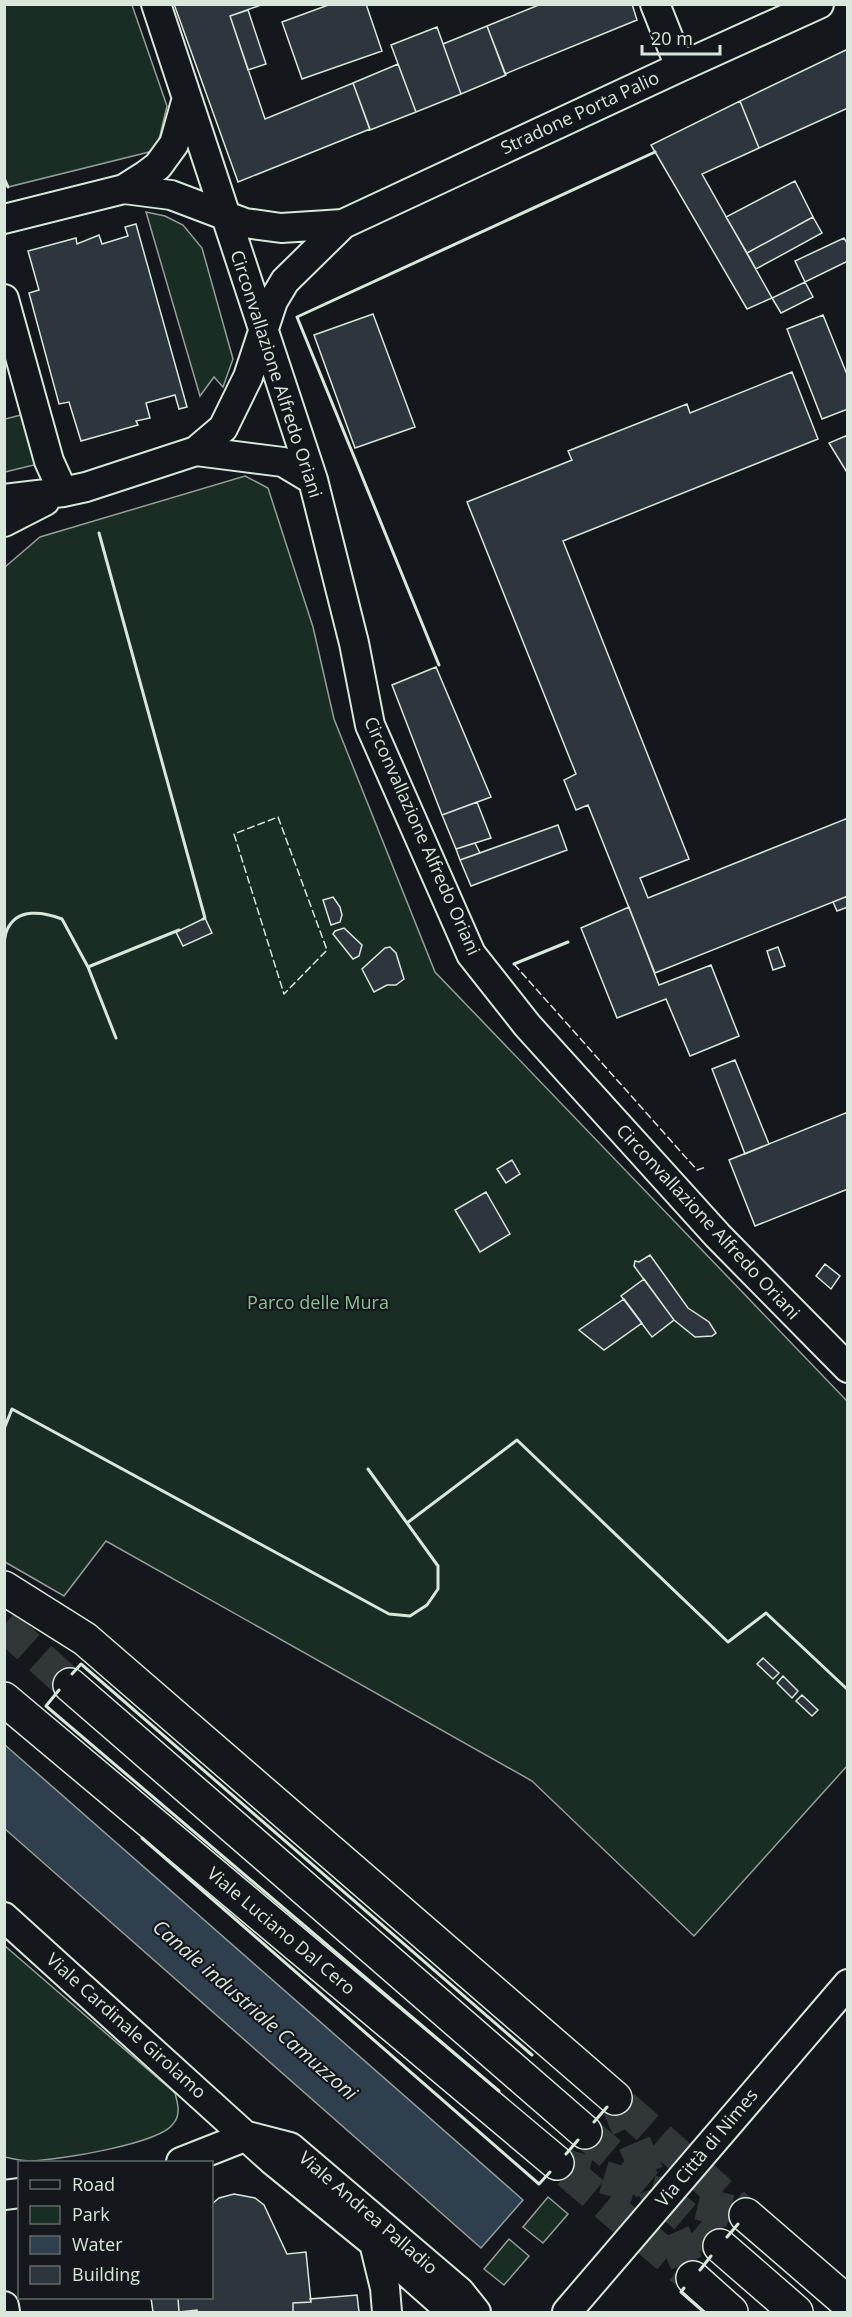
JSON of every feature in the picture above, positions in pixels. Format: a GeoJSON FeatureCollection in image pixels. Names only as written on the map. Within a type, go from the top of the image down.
{"type":"FeatureCollection","features":[{"type":"Feature","properties":{"kind":"main road"},"geometry":{"type":"LineString","coordinates":[[4,1588],[85,1639],[615,2098]]}},
{"type":"Feature","properties":{"kind":"main road"},"geometry":{"type":"LineString","coordinates":[[4,1613],[85,1639]]}},
{"type":"Feature","properties":{"kind":"main road"},"geometry":{"type":"LineString","coordinates":[[70,1685],[585,2132]]}},
{"type":"Feature","properties":{"kind":"main road","name":"Viale Luciano Dal Cero"},"geometry":{"type":"LineString","coordinates":[[4,1699],[558,2163]]}},
{"type":"Feature","properties":{"kind":"main road"},"geometry":{"type":"LineString","coordinates":[[746,2215],[848,2303]]}},
{"type":"Feature","properties":{"kind":"main road"},"geometry":{"type":"LineString","coordinates":[[720,2246],[796,2313]]}},
{"type":"Feature","properties":{"kind":"main road"},"geometry":{"type":"LineString","coordinates":[[693,2278],[731,2313]]}},
{"type":"Feature","properties":{"kind":"street","name":"Circonvallazione Alfredo Oriani"},"geometry":{"type":"LineString","coordinates":[[156,4],[312,480],[354,643],[370,725],[471,954],[527,1025],[718,1236],[848,1368]]}},
{"type":"Feature","properties":{"kind":"street"},"geometry":{"type":"LineString","coordinates":[[656,4],[680,66]]}},
{"type":"Feature","properties":{"kind":"street","name":"Stradone Porta Palio"},"geometry":{"type":"LineString","coordinates":[[262,332],[273,301],[285,282],[343,224],[680,66],[819,4]]}},
{"type":"Feature","properties":{"kind":"street"},"geometry":{"type":"LineString","coordinates":[[4,219],[124,189],[158,166],[174,144],[187,99]]}},
{"type":"Feature","properties":{"kind":"street","name":"Stradone Porta Palio"},"geometry":{"type":"LineString","coordinates":[[124,189],[171,195],[245,224],[281,228],[343,224]]}},
{"type":"Feature","properties":{"kind":"street"},"geometry":{"type":"LineString","coordinates":[[4,299],[49,461],[63,492]]}},
{"type":"Feature","properties":{"kind":"street"},"geometry":{"type":"LineString","coordinates":[[4,522],[63,492],[196,451],[223,428],[248,377],[262,332]]}},
{"type":"Feature","properties":{"kind":"street"},"geometry":{"type":"LineString","coordinates":[[196,451],[283,462],[312,480]]}},
{"type":"Feature","properties":{"kind":"street"},"geometry":{"type":"LineString","coordinates":[[4,499],[63,492]]}},
{"type":"Feature","properties":{"kind":"street","name":"Viale Cardinale Girolamo"},"geometry":{"type":"LineString","coordinates":[[4,1917],[246,2136]]}},
{"type":"Feature","properties":{"kind":"street","name":"Via Città di Nimes"},"geometry":{"type":"LineString","coordinates":[[567,2313],[848,1984]]}},
{"type":"Feature","properties":{"kind":"street"},"geometry":{"type":"LineString","coordinates":[[186,2161],[246,2136]]}},
{"type":"Feature","properties":{"kind":"street","name":"Viale Andrea Palladio"},"geometry":{"type":"LineString","coordinates":[[246,2136],[374,2243],[452,2313]]}},
{"type":"Feature","properties":{"kind":"street","name":"Viale Andrea Palladio"},"geometry":{"type":"LineString","coordinates":[[246,2136],[290,2147],[460,2292],[476,2313]]}},
{"type":"Feature","properties":{"kind":"street"},"geometry":{"type":"LineString","coordinates":[[374,2243],[385,2288],[387,2313]]}},
{"type":"Feature","properties":{"kind":"street"},"geometry":{"type":"LineString","coordinates":[[4,2307],[5,2313]]}},
{"type":"Feature","properties":{"kind":"green space"},"geometry":{"type":"Polygon","coordinates":[[[4,5],[132,5],[167,106],[158,144],[149,152],[8,187],[4,178],[4,5]]]}},
{"type":"Feature","properties":{"kind":"green space"},"geometry":{"type":"Polygon","coordinates":[[[146,212],[165,216],[183,225],[202,248],[233,359],[223,387],[214,377],[200,396],[146,212]]]}},
{"type":"Feature","properties":{"kind":"green space"},"geometry":{"type":"Polygon","coordinates":[[[21,415],[38,464],[5,472],[5,419],[21,415]]]}},
{"type":"Feature","properties":{"kind":"green space","name":"Parco delle Mura"},"geometry":{"type":"Polygon","coordinates":[[[245,476],[268,488],[313,627],[334,719],[435,972],[847,1401],[847,1766],[694,1936],[532,1781],[106,1541],[64,1596],[5,1562],[5,567],[40,537],[245,476]]]}},
{"type":"Feature","properties":{"kind":"green space"},"geometry":{"type":"Polygon","coordinates":[[[5,1946],[175,2093],[178,2113],[173,2124],[149,2138],[107,2150],[32,2161],[5,2157],[5,1946]]]}},
{"type":"Feature","properties":{"kind":"green space"},"geometry":{"type":"Polygon","coordinates":[[[548,2197],[568,2214],[543,2243],[523,2227],[548,2197]]]}},
{"type":"Feature","properties":{"kind":"green space"},"geometry":{"type":"Polygon","coordinates":[[[509,2239],[529,2256],[504,2285],[484,2269],[509,2239]]]}},
{"type":"Feature","properties":{"kind":"water","name":"Canale industriale Camuzzoni"},"geometry":{"type":"Polygon","coordinates":[[[5,1745],[523,2200],[481,2248],[5,1829],[5,1745]]]}},
{"type":"Feature","properties":{"kind":"building"},"geometry":{"type":"Polygon","coordinates":[[[174,4],[264,4],[230,16],[265,119],[353,83],[370,129],[238,182],[174,4]]]}},
{"type":"Feature","properties":{"kind":"building"},"geometry":{"type":"Polygon","coordinates":[[[331,4],[366,4],[382,51],[302,79],[282,22],[331,4]]]}},
{"type":"Feature","properties":{"kind":"building"},"geometry":{"type":"Polygon","coordinates":[[[541,4],[632,4],[637,20],[505,74],[487,26],[541,4]]]}},
{"type":"Feature","properties":{"kind":"building"},"geometry":{"type":"Polygon","coordinates":[[[248,10],[266,64],[248,70],[230,16],[248,10]]]}},
{"type":"Feature","properties":{"kind":"building"},"geometry":{"type":"Polygon","coordinates":[[[487,26],[506,75],[461,94],[443,44],[487,26]]]}},
{"type":"Feature","properties":{"kind":"building"},"geometry":{"type":"Polygon","coordinates":[[[437,27],[461,94],[416,112],[391,45],[437,27]]]}},
{"type":"Feature","properties":{"kind":"building"},"geometry":{"type":"Polygon","coordinates":[[[848,49],[848,108],[759,148],[740,101],[848,49]]]}},
{"type":"Feature","properties":{"kind":"building"},"geometry":{"type":"Polygon","coordinates":[[[398,64],[416,112],[370,130],[353,83],[398,64]]]}},
{"type":"Feature","properties":{"kind":"building"},"geometry":{"type":"Polygon","coordinates":[[[740,101],[759,148],[702,174],[772,298],[747,309],[651,145],[740,101]]]}},
{"type":"Feature","properties":{"kind":"building"},"geometry":{"type":"Polygon","coordinates":[[[795,181],[813,217],[747,253],[726,217],[795,181]]]}},
{"type":"Feature","properties":{"kind":"building"},"geometry":{"type":"Polygon","coordinates":[[[813,217],[822,233],[756,269],[747,253],[813,217]]]}},
{"type":"Feature","properties":{"kind":"building"},"geometry":{"type":"Polygon","coordinates":[[[136,224],[187,407],[179,409],[175,395],[146,403],[150,418],[136,421],[138,425],[81,441],[69,402],[59,404],[29,293],[39,290],[28,251],[76,238],[77,244],[99,235],[102,244],[128,236],[125,227],[136,224]]]}},
{"type":"Feature","properties":{"kind":"building"},"geometry":{"type":"Polygon","coordinates":[[[844,238],[848,245],[848,261],[805,282],[795,261],[844,238]]]}},
{"type":"Feature","properties":{"kind":"building"},"geometry":{"type":"Polygon","coordinates":[[[805,282],[813,297],[781,313],[772,298],[805,282]]]}},
{"type":"Feature","properties":{"kind":"building"},"geometry":{"type":"Polygon","coordinates":[[[373,314],[415,427],[355,448],[314,335],[373,314]]]}},
{"type":"Feature","properties":{"kind":"building"},"geometry":{"type":"Polygon","coordinates":[[[823,315],[848,377],[848,409],[822,419],[787,329],[823,315]]]}},
{"type":"Feature","properties":{"kind":"building"},"geometry":{"type":"Polygon","coordinates":[[[792,372],[818,439],[563,541],[689,859],[640,878],[648,898],[848,818],[848,896],[655,973],[588,805],[576,810],[564,780],[576,774],[467,502],[572,460],[568,451],[687,404],[690,413],[792,372]]]}},
{"type":"Feature","properties":{"kind":"building"},"geometry":{"type":"Polygon","coordinates":[[[848,435],[848,474],[829,443],[848,435]]]}},
{"type":"Feature","properties":{"kind":"building"},"geometry":{"type":"Polygon","coordinates":[[[436,667],[491,797],[442,815],[392,685],[436,667]]]}},
{"type":"Feature","properties":{"kind":"building"},"geometry":{"type":"Polygon","coordinates":[[[477,802],[491,838],[456,849],[442,815],[477,802]]]}},
{"type":"Feature","properties":{"kind":"building"},"geometry":{"type":"Polygon","coordinates":[[[558,825],[567,850],[471,886],[460,860],[558,825]]]}},
{"type":"Feature","properties":{"kind":"building"},"geometry":{"type":"Polygon","coordinates":[[[475,843],[480,853],[460,860],[456,849],[475,843]]]}},
{"type":"Feature","properties":{"kind":"building"},"geometry":{"type":"Polygon","coordinates":[[[848,896],[848,907],[837,911],[833,902],[848,896]]]}},
{"type":"Feature","properties":{"kind":"building"},"geometry":{"type":"Polygon","coordinates":[[[333,897],[342,915],[340,922],[331,925],[323,900],[333,897]]]}},
{"type":"Feature","properties":{"kind":"building"},"geometry":{"type":"Polygon","coordinates":[[[629,907],[659,985],[711,965],[739,1036],[690,1056],[666,999],[617,1018],[581,928],[629,907]]]}},
{"type":"Feature","properties":{"kind":"building"},"geometry":{"type":"Polygon","coordinates":[[[205,918],[212,933],[183,946],[176,932],[205,918]]]}},
{"type":"Feature","properties":{"kind":"building"},"geometry":{"type":"Polygon","coordinates":[[[344,928],[362,945],[359,956],[353,959],[333,934],[344,928]]]}},
{"type":"Feature","properties":{"kind":"building"},"geometry":{"type":"Polygon","coordinates":[[[390,947],[396,953],[404,979],[396,985],[387,985],[374,992],[362,969],[385,948],[390,947]]]}},
{"type":"Feature","properties":{"kind":"building"},"geometry":{"type":"Polygon","coordinates":[[[778,947],[785,966],[773,970],[767,951],[778,947]]]}},
{"type":"Feature","properties":{"kind":"building"},"geometry":{"type":"Polygon","coordinates":[[[735,1060],[769,1144],[745,1154],[712,1069],[735,1060]]]}},
{"type":"Feature","properties":{"kind":"building"},"geometry":{"type":"Polygon","coordinates":[[[848,1112],[848,1189],[755,1226],[729,1160],[848,1112]]]}},
{"type":"Feature","properties":{"kind":"building"},"geometry":{"type":"Polygon","coordinates":[[[512,1160],[520,1174],[506,1183],[497,1169],[512,1160]]]}},
{"type":"Feature","properties":{"kind":"building"},"geometry":{"type":"Polygon","coordinates":[[[486,1192],[510,1234],[480,1252],[455,1210],[486,1192]]]}},
{"type":"Feature","properties":{"kind":"building"},"geometry":{"type":"Polygon","coordinates":[[[650,1255],[688,1308],[709,1322],[716,1333],[712,1336],[695,1337],[674,1320],[634,1266],[635,1261],[639,1262],[650,1255]]]}},
{"type":"Feature","properties":{"kind":"building"},"geometry":{"type":"Polygon","coordinates":[[[825,1264],[840,1276],[831,1289],[816,1276],[825,1264]]]}},
{"type":"Feature","properties":{"kind":"building"},"geometry":{"type":"Polygon","coordinates":[[[644,1279],[674,1320],[652,1337],[621,1296],[644,1279]]]}},
{"type":"Feature","properties":{"kind":"building"},"geometry":{"type":"Polygon","coordinates":[[[624,1299],[642,1323],[604,1350],[579,1330],[624,1299]]]}},
{"type":"Feature","properties":{"kind":"building"},"geometry":{"type":"Polygon","coordinates":[[[763,1658],[779,1673],[773,1679],[757,1664],[763,1658]]]}},
{"type":"Feature","properties":{"kind":"building"},"geometry":{"type":"Polygon","coordinates":[[[783,1676],[798,1691],[792,1698],[777,1683],[783,1676]]]}},
{"type":"Feature","properties":{"kind":"building"},"geometry":{"type":"Polygon","coordinates":[[[802,1695],[818,1710],[812,1716],[796,1701],[802,1695]]]}},
{"type":"Feature","properties":{"kind":"building"},"geometry":{"type":"Polygon","coordinates":[[[234,2194],[255,2198],[264,2205],[287,2254],[306,2252],[311,2302],[293,2303],[293,2312],[197,2312],[197,2310],[179,2312],[178,2299],[213,2299],[213,2203],[219,2198],[234,2194]]]}},
{"type":"Feature","properties":{"kind":"building"},"geometry":{"type":"Polygon","coordinates":[[[357,2295],[359,2312],[293,2312],[293,2303],[311,2302],[310,2299],[357,2295]]]}},
{"type":"Feature","properties":{"kind":"building"},"geometry":{"type":"Polygon","coordinates":[[[151,2299],[178,2299],[179,2312],[153,2312],[151,2299]]]}},
{"type":"Feature","properties":{"kind":"tunnel"},"geometry":{"type":"LineString","coordinates":[[4,1625],[70,1685]]}},
{"type":"Feature","properties":{"kind":"tunnel"},"geometry":{"type":"LineString","coordinates":[[615,2098],[693,2278]]}},
{"type":"Feature","properties":{"kind":"tunnel"},"geometry":{"type":"LineString","coordinates":[[623,2106],[741,2211]]}},
{"type":"Feature","properties":{"kind":"tunnel"},"geometry":{"type":"LineString","coordinates":[[585,2132],[720,2246]]}},
{"type":"Feature","properties":{"kind":"tunnel"},"geometry":{"type":"LineString","coordinates":[[557,2163],[656,2193],[746,2215]]}},
{"type":"Feature","properties":{"kind":"tunnel"},"geometry":{"type":"LineString","coordinates":[[568,2172],[687,2273]]}},
{"type":"Feature","properties":{"kind":"fence"},"geometry":{"type":"LineString","coordinates":[[278,817],[327,950],[284,994],[234,834],[278,817]]}},
{"type":"Feature","properties":{"kind":"fence"},"geometry":{"type":"LineString","coordinates":[[514,964],[697,1170],[706,1167]]}},
{"type":"Feature","properties":{"kind":"wall"},"geometry":{"type":"LineString","coordinates":[[439,665],[297,317],[655,152]]}},
{"type":"Feature","properties":{"kind":"wall"},"geometry":{"type":"LineString","coordinates":[[4,178],[8,187]]}},
{"type":"Feature","properties":{"kind":"wall"},"geometry":{"type":"LineString","coordinates":[[99,533],[205,918],[203,919]]}},
{"type":"Feature","properties":{"kind":"wall"},"geometry":{"type":"LineString","coordinates":[[4,969],[5,934],[17,918],[32,913],[62,919],[88,967],[179,930]]}},
{"type":"Feature","properties":{"kind":"wall"},"geometry":{"type":"LineString","coordinates":[[514,964],[568,942]]}},
{"type":"Feature","properties":{"kind":"wall"},"geometry":{"type":"LineString","coordinates":[[88,967],[116,1038]]}},
{"type":"Feature","properties":{"kind":"wall"},"geometry":{"type":"LineString","coordinates":[[4,1429],[12,1409],[389,1614],[410,1616],[427,1605],[438,1589],[438,1566],[407,1523],[517,1440],[728,1642],[766,1613],[848,1690]]}},
{"type":"Feature","properties":{"kind":"wall"},"geometry":{"type":"LineString","coordinates":[[368,1469],[407,1523]]}},
{"type":"Feature","properties":{"kind":"wall"},"geometry":{"type":"LineString","coordinates":[[72,1674],[81,1664],[532,2055]]}},
{"type":"Feature","properties":{"kind":"wall"},"geometry":{"type":"LineString","coordinates":[[59,1690],[46,1706],[499,2091]]}},
{"type":"Feature","properties":{"kind":"wall"},"geometry":{"type":"LineString","coordinates":[[142,1838],[539,2184],[550,2172]]}},
{"type":"Feature","properties":{"kind":"wall"},"geometry":{"type":"LineString","coordinates":[[594,2122],[607,2107]]}},
{"type":"Feature","properties":{"kind":"wall"},"geometry":{"type":"LineString","coordinates":[[566,2154],[578,2140]]}},
{"type":"Feature","properties":{"kind":"wall"},"geometry":{"type":"LineString","coordinates":[[727,2237],[738,2224]]}},
{"type":"Feature","properties":{"kind":"wall"},"geometry":{"type":"LineString","coordinates":[[700,2270],[711,2256]]}},
{"type":"Feature","properties":{"kind":"wall"},"geometry":{"type":"LineString","coordinates":[[684,2288],[681,2292],[704,2312]]}}]}
